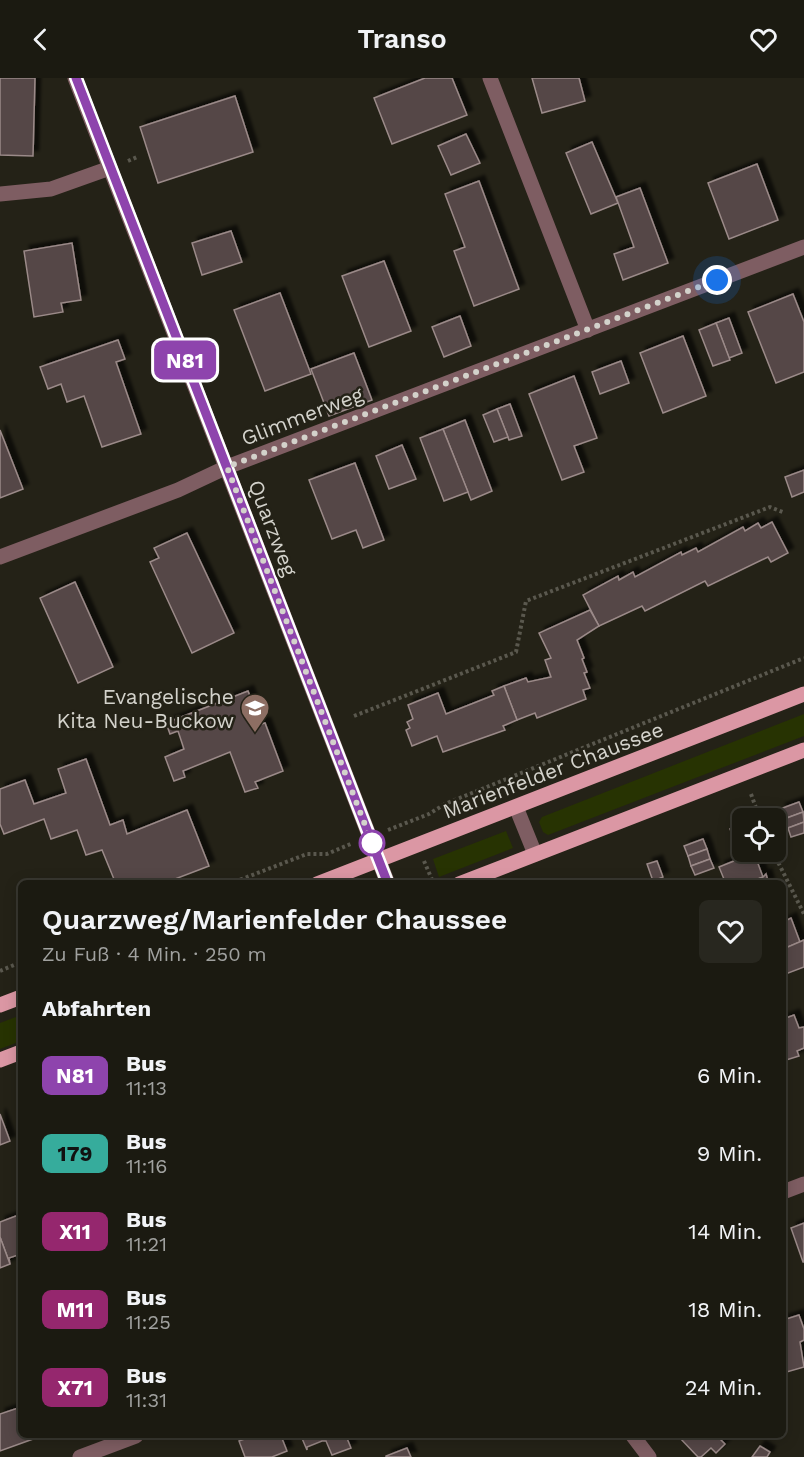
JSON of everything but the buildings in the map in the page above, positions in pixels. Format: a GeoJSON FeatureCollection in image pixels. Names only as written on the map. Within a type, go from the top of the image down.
{"type":"FeatureCollection","features":[{"type":"Feature","properties":{"kind":"main road","name":"Marienfelder Chaussee"},"geometry":{"type":"LineString","coordinates":[[327,880],[804,694]]}},
{"type":"Feature","properties":{"kind":"main road"},"geometry":{"type":"LineString","coordinates":[[469,880],[804,750]]}},
{"type":"Feature","properties":{"kind":"main road"},"geometry":{"type":"LineString","coordinates":[[0,1005],[18,998]]}},
{"type":"Feature","properties":{"kind":"main road"},"geometry":{"type":"LineString","coordinates":[[0,1060],[18,1053]]}},
{"type":"Feature","properties":{"kind":"street","name":"Quarzweg"},"geometry":{"type":"LineString","coordinates":[[75,78],[386,880]]}},
{"type":"Feature","properties":{"kind":"street"},"geometry":{"type":"LineString","coordinates":[[490,78],[588,330]]}},
{"type":"Feature","properties":{"kind":"street"},"geometry":{"type":"LineString","coordinates":[[0,194],[51,189],[110,168]]}},
{"type":"Feature","properties":{"kind":"street","name":"Glimmerweg"},"geometry":{"type":"LineString","coordinates":[[0,557],[178,490],[227,467],[804,247]]}},
{"type":"Feature","properties":{"kind":"street"},"geometry":{"type":"LineString","coordinates":[[516,807],[535,854]]}},
{"type":"Feature","properties":{"kind":"street"},"geometry":{"type":"LineString","coordinates":[[786,1191],[804,1184]]}},
{"type":"Feature","properties":{"kind":"street"},"geometry":{"type":"LineString","coordinates":[[80,1457],[103,1453],[132,1438]]}},
{"type":"Feature","properties":{"kind":"street"},"geometry":{"type":"LineString","coordinates":[[635,1438],[649,1457]]}},
{"type":"Feature","properties":{"kind":"path"},"geometry":{"type":"LineString","coordinates":[[354,716],[516,652],[526,601],[770,507],[785,513]]}},
{"type":"Feature","properties":{"kind":"path"},"geometry":{"type":"LineString","coordinates":[[409,822],[444,801],[804,658]]}},
{"type":"Feature","properties":{"kind":"path"},"geometry":{"type":"LineString","coordinates":[[751,794],[756,808]]}},
{"type":"Feature","properties":{"kind":"path"},"geometry":{"type":"LineString","coordinates":[[444,801],[448,812]]}},
{"type":"Feature","properties":{"kind":"path"},"geometry":{"type":"LineString","coordinates":[[239,880],[307,854]]}},
{"type":"Feature","properties":{"kind":"path"},"geometry":{"type":"LineString","coordinates":[[424,861],[432,880]]}},
{"type":"Feature","properties":{"kind":"path"},"geometry":{"type":"LineString","coordinates":[[777,862],[804,914]]}},
{"type":"Feature","properties":{"kind":"path"},"geometry":{"type":"LineString","coordinates":[[0,970],[18,963]]}},
{"type":"Feature","properties":{"kind":"green space"},"geometry":{"type":"Polygon","coordinates":[[[804,714],[804,736],[548,835],[543,832],[539,822],[542,817],[804,714]]]}},
{"type":"Feature","properties":{"kind":"green space"},"geometry":{"type":"Polygon","coordinates":[[[506,831],[513,848],[439,877],[433,859],[506,831]]]}},
{"type":"Feature","properties":{"kind":"green space"},"geometry":{"type":"Polygon","coordinates":[[[18,1016],[18,1042],[0,1049],[0,1023],[18,1016]]]}},
{"type":"Feature","properties":{"kind":"bus line","name":"N81"},"geometry":{"type":"LineString","coordinates":[[76,78],[386,880]]}},
{"type":"Feature","properties":{"kind":"place","name":"Evangelische Kita Neu-Buckow"},"geometry":{"type":"Point","coordinates":[255,734]}},
{"type":"Feature","properties":{"kind":"route"},"geometry":{"type":"LineString","coordinates":[[372,843],[227,467],[717,280]]}}]}
